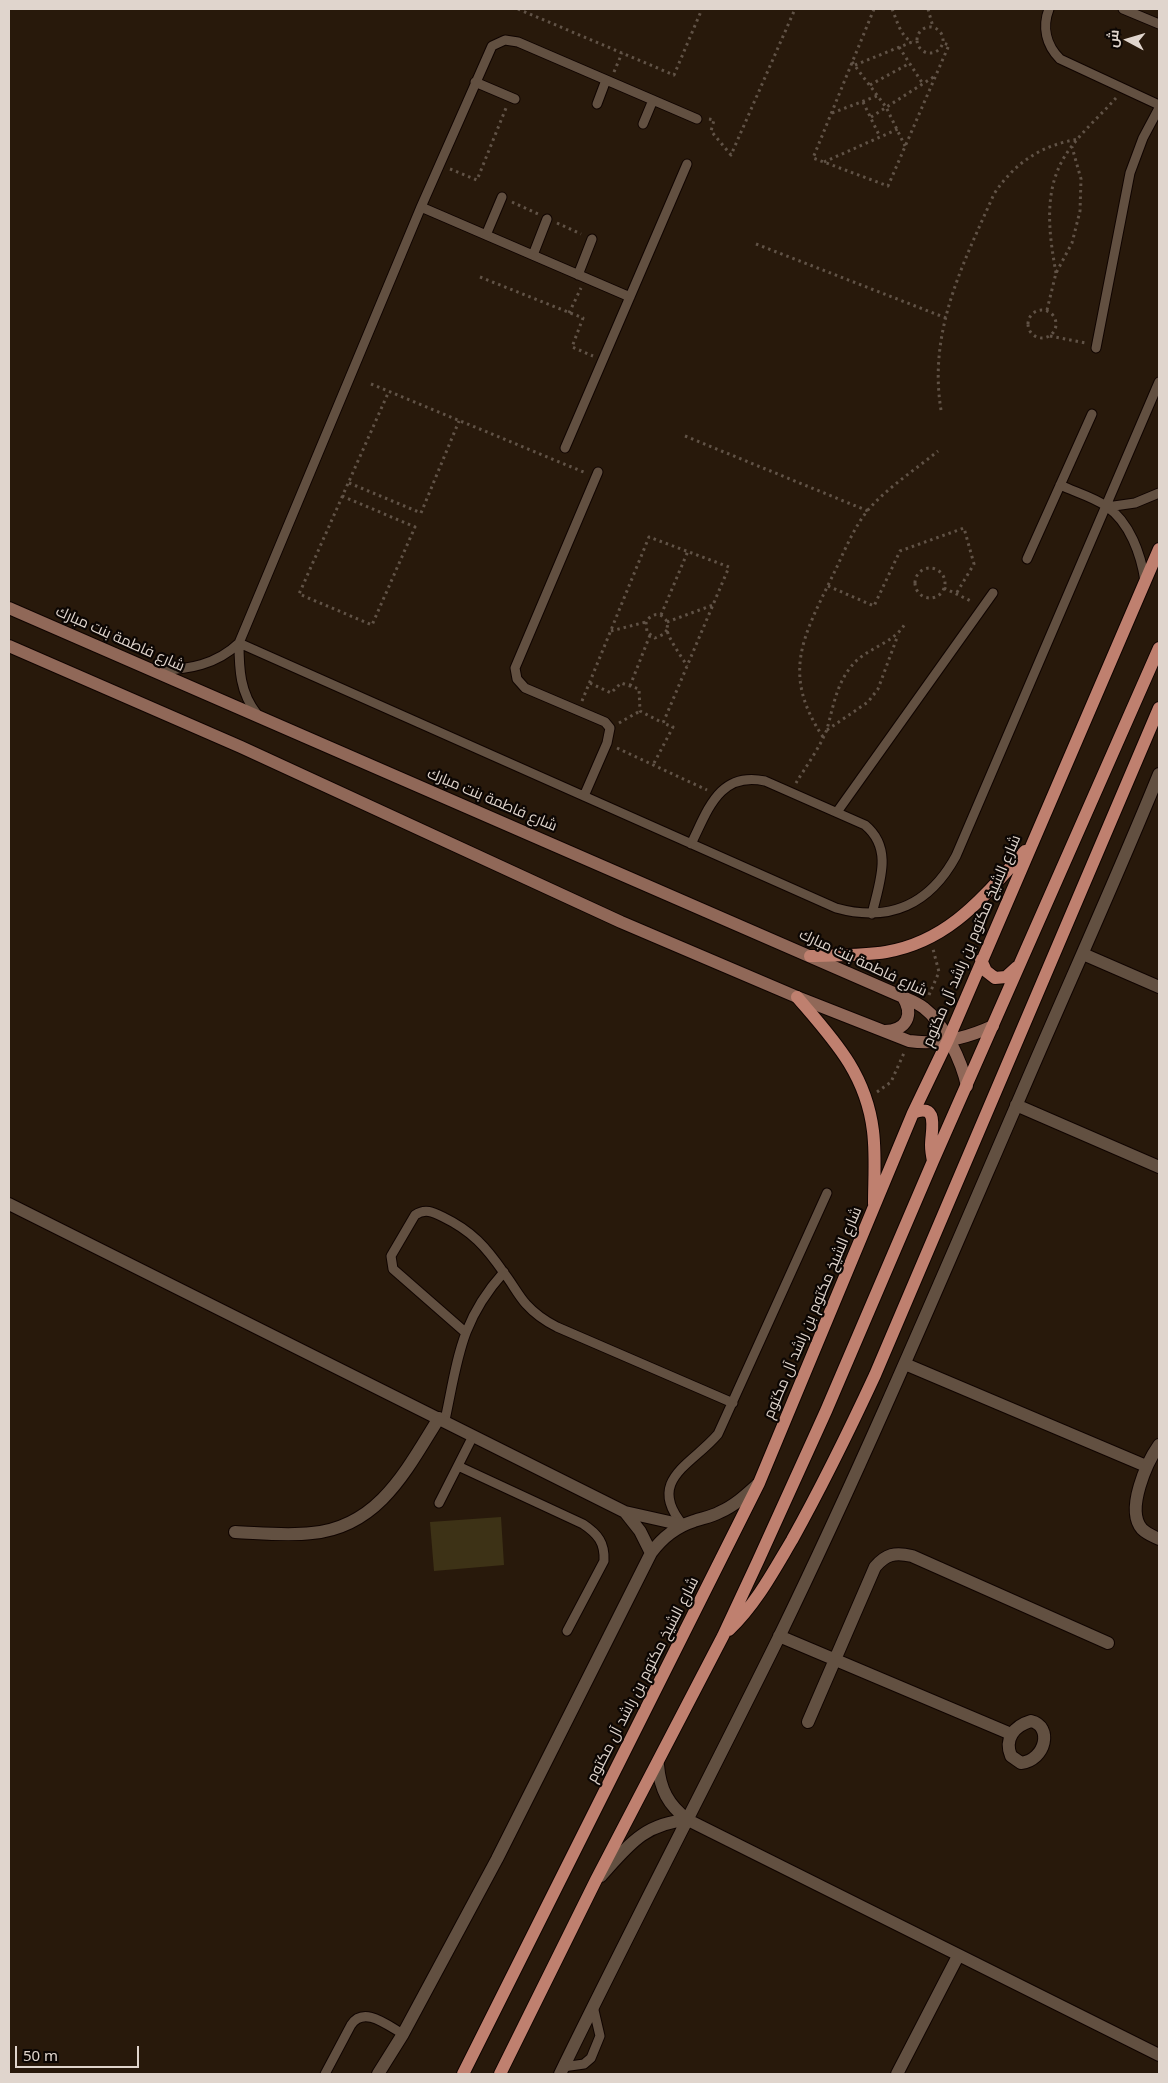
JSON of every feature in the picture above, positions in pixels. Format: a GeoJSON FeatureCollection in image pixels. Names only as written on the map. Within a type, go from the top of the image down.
{"type":"FeatureCollection","features":[{"type":"Feature","properties":{"kind":"main road","name":"شارع الشيخ مكتوم بن راشد آل مكتوم"},"geometry":{"type":"LineString","coordinates":[[462,2074],[759,1483],[914,1113],[948,1040],[1159,549]]}},
{"type":"Feature","properties":{"kind":"main road"},"geometry":{"type":"LineString","coordinates":[[500,2074],[596,1880],[658,1765],[723,1636],[822,1420],[1159,648]]}},
{"type":"Feature","properties":{"kind":"main road"},"geometry":{"type":"LineString","coordinates":[[723,1636],[750,1608],[767,1584],[826,1477],[871,1384],[1159,708]]}},
{"type":"Feature","properties":{"kind":"main road"},"geometry":{"type":"LineString","coordinates":[[810,956],[886,952],[930,938],[952,926],[971,910],[1033,842]]}},
{"type":"Feature","properties":{"kind":"main road"},"geometry":{"type":"LineString","coordinates":[[981,960],[986,971],[995,978],[1006,977],[1021,964]]}},
{"type":"Feature","properties":{"kind":"main road"},"geometry":{"type":"LineString","coordinates":[[797,997],[847,1057],[867,1100],[871,1116],[874,1149],[874,1210]]}},
{"type":"Feature","properties":{"kind":"main road"},"geometry":{"type":"LineString","coordinates":[[914,1113],[920,1110],[927,1111],[932,1116],[934,1122],[931,1146],[933,1162]]}},
{"type":"Feature","properties":{"kind":"street","name":"شارع فاطمة بنت مبارك"},"geometry":{"type":"LineString","coordinates":[[9,608],[903,996],[924,1007],[933,1017],[960,1062],[967,1086]]}},
{"type":"Feature","properties":{"kind":"street"},"geometry":{"type":"LineString","coordinates":[[9,646],[241,747],[621,922],[797,997],[909,1041],[923,1043],[948,1040],[971,1035],[994,1026]]}},
{"type":"Feature","properties":{"kind":"street"},"geometry":{"type":"LineString","coordinates":[[561,2071],[779,1636],[905,1364],[1016,1105],[1116,881],[1159,774]]}},
{"type":"Feature","properties":{"kind":"street"},"geometry":{"type":"LineString","coordinates":[[1083,954],[1159,987]]}},
{"type":"Feature","properties":{"kind":"street"},"geometry":{"type":"LineString","coordinates":[[885,1031],[895,1031],[904,1025],[908,1016],[908,1005],[903,996]]}},
{"type":"Feature","properties":{"kind":"street"},"geometry":{"type":"LineString","coordinates":[[1016,1105],[1159,1167]]}},
{"type":"Feature","properties":{"kind":"street"},"geometry":{"type":"LineString","coordinates":[[9,1204],[625,1512],[683,1525]]}},
{"type":"Feature","properties":{"kind":"street"},"geometry":{"type":"LineString","coordinates":[[905,1364],[1146,1466]]}},
{"type":"Feature","properties":{"kind":"street"},"geometry":{"type":"LineString","coordinates":[[235,1532],[312,1533],[333,1529],[352,1521],[386,1497],[442,1419]]}},
{"type":"Feature","properties":{"kind":"street"},"geometry":{"type":"LineString","coordinates":[[1159,1445],[1146,1466],[1137,1504],[1138,1522],[1142,1529],[1159,1539]]}},
{"type":"Feature","properties":{"kind":"street"},"geometry":{"type":"LineString","coordinates":[[378,2074],[403,2034],[497,1859],[650,1553],[668,1534],[683,1525],[719,1513],[734,1504],[759,1483]]}},
{"type":"Feature","properties":{"kind":"street"},"geometry":{"type":"LineString","coordinates":[[625,1512],[640,1531],[650,1553]]}},
{"type":"Feature","properties":{"kind":"street"},"geometry":{"type":"LineString","coordinates":[[808,1722],[874,1567],[891,1554],[902,1553],[912,1556],[1108,1643]]}},
{"type":"Feature","properties":{"kind":"street"},"geometry":{"type":"LineString","coordinates":[[779,1636],[1011,1734]]}},
{"type":"Feature","properties":{"kind":"street"},"geometry":{"type":"LineString","coordinates":[[658,1765],[663,1790],[669,1802],[688,1820],[1159,2055]]}},
{"type":"Feature","properties":{"kind":"street"},"geometry":{"type":"LineString","coordinates":[[596,1880],[633,1840],[642,1833],[664,1823],[688,1820]]}},
{"type":"Feature","properties":{"kind":"street"},"geometry":{"type":"LineString","coordinates":[[897,2074],[958,1956]]}},
{"type":"Feature","properties":{"kind":"lane"},"geometry":{"type":"LineString","coordinates":[[1049,9],[1045,31],[1054,53],[1067,64],[1159,106],[1143,138],[1130,173],[1097,347]]}},
{"type":"Feature","properties":{"kind":"lane"},"geometry":{"type":"LineString","coordinates":[[1123,9],[1159,24]]}},
{"type":"Feature","properties":{"kind":"lane"},"geometry":{"type":"LineString","coordinates":[[258,716],[242,689],[239,667],[239,643],[421,207],[492,46],[506,40],[518,42],[697,118]]}},
{"type":"Feature","properties":{"kind":"lane"},"geometry":{"type":"LineString","coordinates":[[597,104],[608,81]]}},
{"type":"Feature","properties":{"kind":"lane"},"geometry":{"type":"LineString","coordinates":[[475,82],[513,98]]}},
{"type":"Feature","properties":{"kind":"lane"},"geometry":{"type":"LineString","coordinates":[[642,124],[653,100]]}},
{"type":"Feature","properties":{"kind":"lane"},"geometry":{"type":"LineString","coordinates":[[565,448],[687,164]]}},
{"type":"Feature","properties":{"kind":"lane"},"geometry":{"type":"LineString","coordinates":[[486,235],[502,197]]}},
{"type":"Feature","properties":{"kind":"lane"},"geometry":{"type":"LineString","coordinates":[[421,207],[630,298]]}},
{"type":"Feature","properties":{"kind":"lane"},"geometry":{"type":"LineString","coordinates":[[533,255],[547,219]]}},
{"type":"Feature","properties":{"kind":"lane"},"geometry":{"type":"LineString","coordinates":[[582,277],[592,239]]}},
{"type":"Feature","properties":{"kind":"lane"},"geometry":{"type":"LineString","coordinates":[[239,643],[836,908],[854,913],[872,914],[889,912],[907,906],[922,897],[936,886],[948,872],[1159,382]]}},
{"type":"Feature","properties":{"kind":"lane"},"geometry":{"type":"LineString","coordinates":[[1027,559],[1092,414]]}},
{"type":"Feature","properties":{"kind":"lane"},"geometry":{"type":"LineString","coordinates":[[584,796],[607,744],[611,733],[610,728],[605,722],[520,684],[515,674],[515,668],[597,475]]}},
{"type":"Feature","properties":{"kind":"lane"},"geometry":{"type":"LineString","coordinates":[[1060,485],[1106,507],[1126,528],[1133,540],[1146,581]]}},
{"type":"Feature","properties":{"kind":"lane"},"geometry":{"type":"LineString","coordinates":[[1106,507],[1135,502],[1159,493]]}},
{"type":"Feature","properties":{"kind":"lane"},"geometry":{"type":"LineString","coordinates":[[837,812],[993,593]]}},
{"type":"Feature","properties":{"kind":"lane"},"geometry":{"type":"LineString","coordinates":[[154,672],[210,663],[225,655],[239,643]]}},
{"type":"Feature","properties":{"kind":"lane"},"geometry":{"type":"LineString","coordinates":[[691,844],[716,794],[730,784],[748,779],[766,781],[865,825],[872,831],[882,847],[883,864],[872,914]]}},
{"type":"Feature","properties":{"kind":"lane"},"geometry":{"type":"LineString","coordinates":[[683,1525],[674,1514],[670,1501],[670,1487],[675,1474],[684,1464],[708,1446],[718,1434],[827,1193]]}},
{"type":"Feature","properties":{"kind":"lane"},"geometry":{"type":"LineString","coordinates":[[465,1332],[393,1269],[392,1256],[415,1215],[421,1211],[428,1210],[466,1229],[480,1242],[534,1313],[556,1327],[733,1403]]}},
{"type":"Feature","properties":{"kind":"lane"},"geometry":{"type":"LineString","coordinates":[[442,1419],[465,1332],[474,1310],[504,1272]]}},
{"type":"Feature","properties":{"kind":"lane"},"geometry":{"type":"LineString","coordinates":[[439,1503],[473,1436]]}},
{"type":"Feature","properties":{"kind":"lane"},"geometry":{"type":"LineString","coordinates":[[458,1466],[583,1524],[600,1539],[604,1549],[604,1561],[567,1631]]}},
{"type":"Feature","properties":{"kind":"lane"},"geometry":{"type":"LineString","coordinates":[[561,2071],[584,2064],[591,2058],[600,2036],[593,2006]]}},
{"type":"Feature","properties":{"kind":"lane"},"geometry":{"type":"LineString","coordinates":[[325,2074],[351,2025],[360,2016],[373,2018],[403,2034]]}},
{"type":"Feature","properties":{"kind":"path"},"geometry":{"type":"LineString","coordinates":[[518,9],[674,75],[702,9]]}},
{"type":"Feature","properties":{"kind":"path"},"geometry":{"type":"LineString","coordinates":[[697,118],[714,120],[711,131],[731,155],[795,9]]}},
{"type":"Feature","properties":{"kind":"path"},"geometry":{"type":"LineString","coordinates":[[874,9],[854,64],[813,158],[888,186],[949,45],[943,43]]}},
{"type":"Feature","properties":{"kind":"path"},"geometry":{"type":"LineString","coordinates":[[892,9],[904,37],[914,42],[922,51],[927,53],[937,51],[943,43],[941,33],[933,27],[928,9]]}},
{"type":"Feature","properties":{"kind":"path"},"geometry":{"type":"LineString","coordinates":[[854,64],[914,42],[923,28],[933,27]]}},
{"type":"Feature","properties":{"kind":"path"},"geometry":{"type":"LineString","coordinates":[[899,47],[923,84]]}},
{"type":"Feature","properties":{"kind":"path"},"geometry":{"type":"LineString","coordinates":[[608,81],[622,53]]}},
{"type":"Feature","properties":{"kind":"path"},"geometry":{"type":"LineString","coordinates":[[870,85],[910,63]]}},
{"type":"Feature","properties":{"kind":"path"},"geometry":{"type":"LineString","coordinates":[[854,64],[886,108],[898,129],[905,147]]}},
{"type":"Feature","properties":{"kind":"path"},"geometry":{"type":"LineString","coordinates":[[871,117],[936,75]]}},
{"type":"Feature","properties":{"kind":"path"},"geometry":{"type":"LineString","coordinates":[[1056,272],[1050,238],[1050,204],[1059,168],[1072,147],[1124,89]]}},
{"type":"Feature","properties":{"kind":"path"},"geometry":{"type":"LineString","coordinates":[[831,114],[877,96]]}},
{"type":"Feature","properties":{"kind":"path"},"geometry":{"type":"LineString","coordinates":[[440,165],[477,180],[513,98]]}},
{"type":"Feature","properties":{"kind":"path"},"geometry":{"type":"LineString","coordinates":[[863,102],[880,137]]}},
{"type":"Feature","properties":{"kind":"path"},"geometry":{"type":"LineString","coordinates":[[824,162],[898,129]]}},
{"type":"Feature","properties":{"kind":"path"},"geometry":{"type":"LineString","coordinates":[[941,410],[938,392],[938,364],[946,318],[955,284],[994,194],[1002,181],[1024,160],[1036,152],[1050,146],[1079,139]]}},
{"type":"Feature","properties":{"kind":"path"},"geometry":{"type":"LineString","coordinates":[[1046,310],[1056,272],[1072,243],[1080,211],[1081,178],[1072,147]]}},
{"type":"Feature","properties":{"kind":"path"},"geometry":{"type":"LineString","coordinates":[[756,244],[946,318]]}},
{"type":"Feature","properties":{"kind":"path"},"geometry":{"type":"LineString","coordinates":[[480,277],[583,318],[572,347],[603,360]]}},
{"type":"Feature","properties":{"kind":"path"},"geometry":{"type":"LineString","coordinates":[[569,313],[582,277]]}},
{"type":"Feature","properties":{"kind":"path"},"geometry":{"type":"LineString","coordinates":[[1050,336],[1056,322],[1051,313],[1046,310],[1036,310],[1027,323],[1034,336],[1040,338],[1050,336],[1097,347]]}},
{"type":"Feature","properties":{"kind":"path"},"geometry":{"type":"LineString","coordinates":[[371,384],[597,475]]}},
{"type":"Feature","properties":{"kind":"path"},"geometry":{"type":"LineString","coordinates":[[342,496],[415,528],[372,625],[300,594],[342,496],[389,391]]}},
{"type":"Feature","properties":{"kind":"path"},"geometry":{"type":"LineString","coordinates":[[349,482],[421,513],[459,421]]}},
{"type":"Feature","properties":{"kind":"path"},"geometry":{"type":"LineString","coordinates":[[685,436],[868,511]]}},
{"type":"Feature","properties":{"kind":"path"},"geometry":{"type":"LineString","coordinates":[[823,737],[815,726],[804,701],[800,661],[805,634],[852,536],[868,511],[890,489],[938,451]]}},
{"type":"Feature","properties":{"kind":"path"},"geometry":{"type":"LineString","coordinates":[[828,586],[874,606],[900,551],[964,528],[974,564],[956,594]]}},
{"type":"Feature","properties":{"kind":"path"},"geometry":{"type":"LineString","coordinates":[[578,711],[649,537],[729,567],[663,723]]}},
{"type":"Feature","properties":{"kind":"path"},"geometry":{"type":"LineString","coordinates":[[661,615],[688,551]]}},
{"type":"Feature","properties":{"kind":"path"},"geometry":{"type":"LineString","coordinates":[[935,569],[944,577],[944,588],[937,596],[926,597],[917,590],[916,579],[924,570],[935,569]]}},
{"type":"Feature","properties":{"kind":"path"},"geometry":{"type":"LineString","coordinates":[[944,588],[983,606]]}},
{"type":"Feature","properties":{"kind":"path"},"geometry":{"type":"LineString","coordinates":[[668,622],[713,605]]}},
{"type":"Feature","properties":{"kind":"path"},"geometry":{"type":"LineString","coordinates":[[611,631],[646,622],[652,615],[661,615],[668,622]]}},
{"type":"Feature","properties":{"kind":"path"},"geometry":{"type":"LineString","coordinates":[[646,622],[645,627],[650,636]]}},
{"type":"Feature","properties":{"kind":"path"},"geometry":{"type":"LineString","coordinates":[[668,622],[667,630],[687,666]]}},
{"type":"Feature","properties":{"kind":"path"},"geometry":{"type":"LineString","coordinates":[[827,730],[874,696],[899,633],[906,622]]}},
{"type":"Feature","properties":{"kind":"path"},"geometry":{"type":"LineString","coordinates":[[650,636],[660,637],[667,630]]}},
{"type":"Feature","properties":{"kind":"path"},"geometry":{"type":"LineString","coordinates":[[791,792],[827,730],[835,696],[850,668],[863,655],[899,633]]}},
{"type":"Feature","properties":{"kind":"path"},"geometry":{"type":"LineString","coordinates":[[630,686],[650,636]]}},
{"type":"Feature","properties":{"kind":"path"},"geometry":{"type":"LineString","coordinates":[[590,683],[611,693],[622,683],[639,690],[640,712]]}},
{"type":"Feature","properties":{"kind":"path"},"geometry":{"type":"LineString","coordinates":[[640,712],[673,728],[653,765]]}},
{"type":"Feature","properties":{"kind":"path"},"geometry":{"type":"LineString","coordinates":[[610,728],[640,712]]}},
{"type":"Feature","properties":{"kind":"path"},"geometry":{"type":"LineString","coordinates":[[607,744],[716,794]]}},
{"type":"Feature","properties":{"kind":"path"},"geometry":{"type":"LineString","coordinates":[[924,1007],[939,972],[930,938]]}},
{"type":"Feature","properties":{"kind":"path"},"geometry":{"type":"LineString","coordinates":[[892,1082],[909,1041]]}},
{"type":"Feature","properties":{"kind":"building"},"geometry":{"type":"Polygon","coordinates":[[[501,1517],[504,1565],[434,1571],[430,1522],[501,1517]]]}}]}
